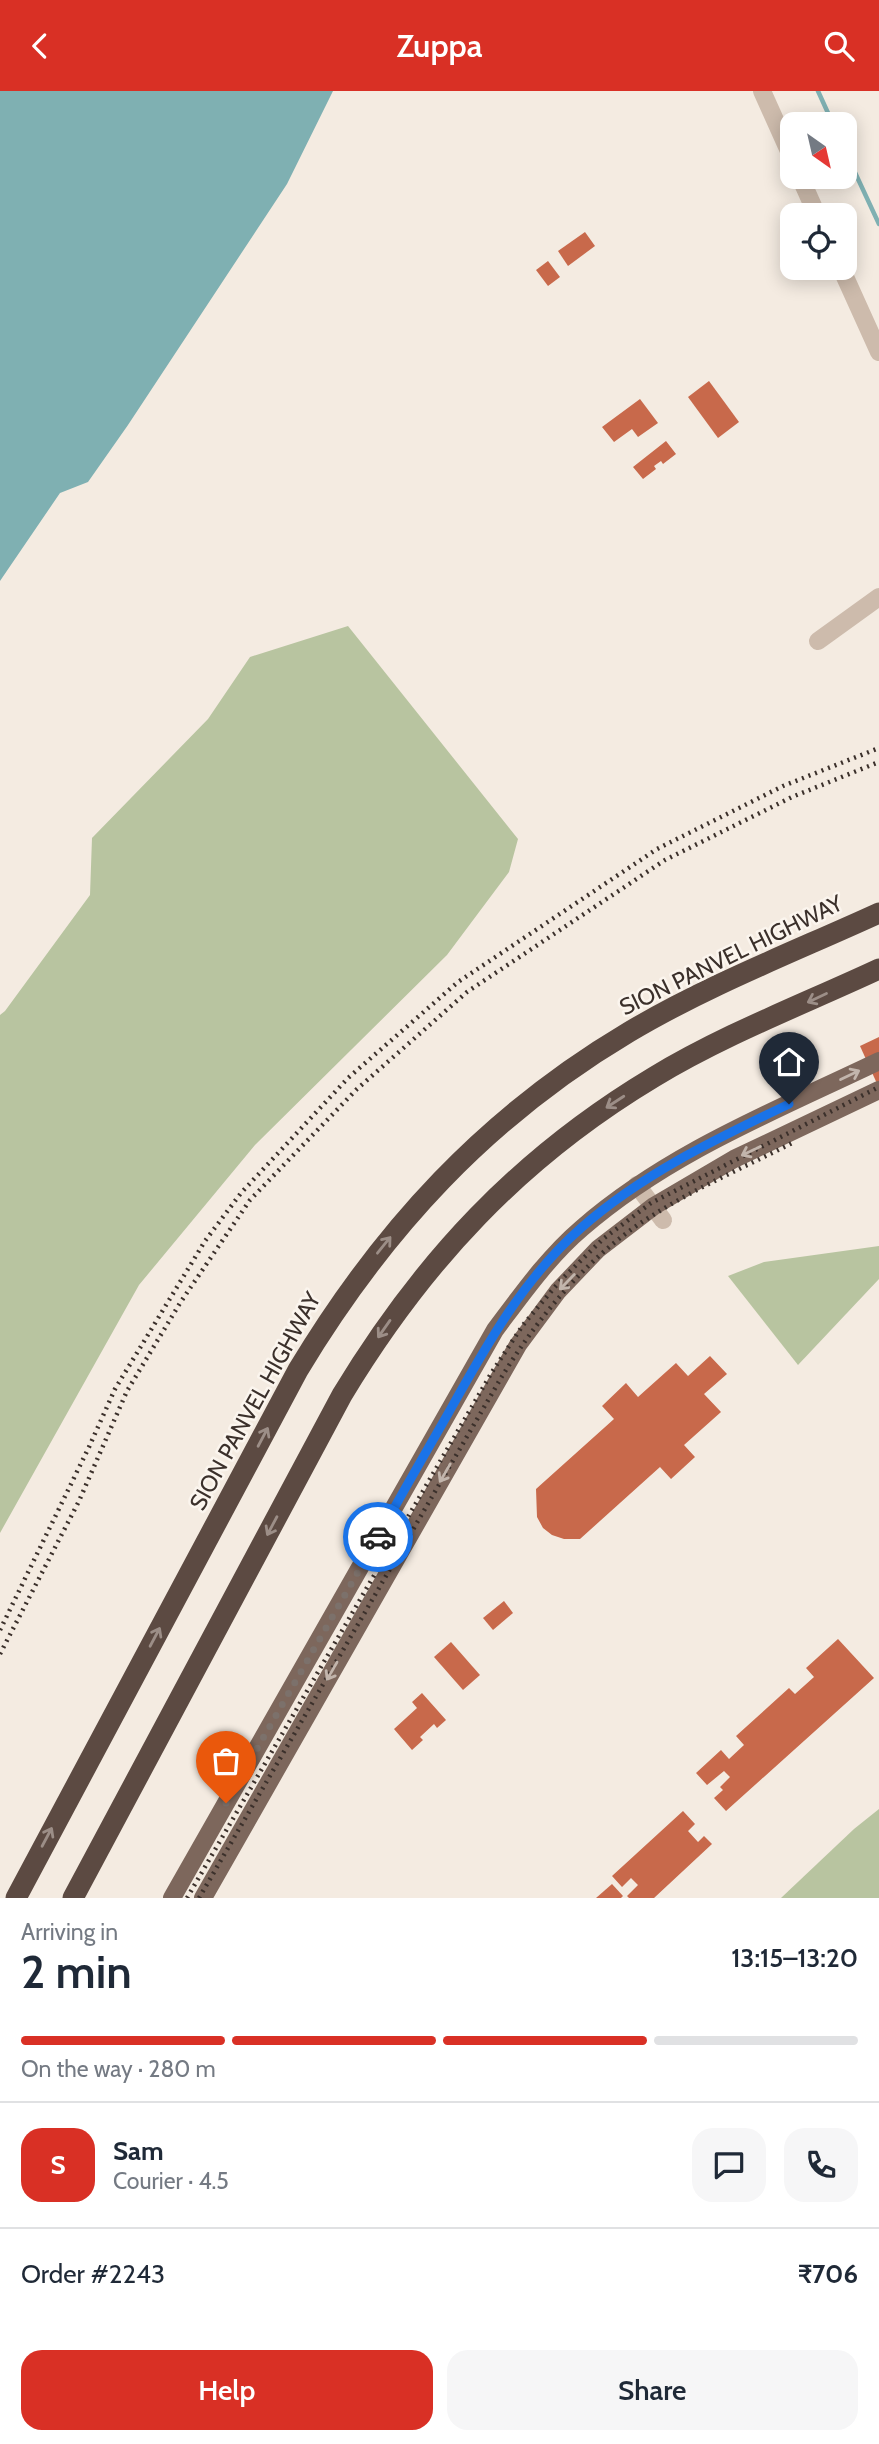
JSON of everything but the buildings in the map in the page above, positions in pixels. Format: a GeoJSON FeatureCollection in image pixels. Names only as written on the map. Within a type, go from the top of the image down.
{"type":"FeatureCollection","features":[{"type":"Feature","properties":{"kind":"highway","name":"SION PANVEL HIGHWAY"},"geometry":{"type":"LineString","coordinates":[[16,1898],[298,1370],[335,1310],[401,1223],[441,1179],[485,1138],[579,1064],[682,1003],[879,913]]}},
{"type":"Feature","properties":{"kind":"highway"},"geometry":{"type":"LineString","coordinates":[[73,1898],[342,1395],[384,1329],[439,1257],[519,1176],[608,1106],[705,1049],[879,969]]}},
{"type":"Feature","properties":{"kind":"main road"},"geometry":{"type":"LineString","coordinates":[[172,1898],[495,1330],[537,1274],[580,1229],[637,1185],[722,1136],[879,1061]]}},
{"type":"Feature","properties":{"kind":"main road"},"geometry":{"type":"LineString","coordinates":[[203,1898],[518,1345],[558,1291],[598,1249],[658,1213],[734,1159],[879,1090]]}},
{"type":"Feature","properties":{"kind":"street"},"geometry":{"type":"LineString","coordinates":[[762,91],[780,131]]}},
{"type":"Feature","properties":{"kind":"street"},"geometry":{"type":"LineString","coordinates":[[846,280],[879,352]]}},
{"type":"Feature","properties":{"kind":"street"},"geometry":{"type":"LineString","coordinates":[[818,641],[879,597]]}},
{"type":"Feature","properties":{"kind":"street"},"geometry":{"type":"LineString","coordinates":[[637,1185],[658,1213]]}},
{"type":"Feature","properties":{"kind":"green space"},"geometry":{"type":"Polygon","coordinates":[[[348,626],[518,839],[509,872],[447,955],[255,1145],[139,1285],[0,1533],[0,1015],[90,895],[92,838],[208,719],[250,657],[348,626]]]}},
{"type":"Feature","properties":{"kind":"green space"},"geometry":{"type":"Polygon","coordinates":[[[879,1246],[879,1279],[798,1365],[728,1276],[764,1262],[879,1246]]]}},
{"type":"Feature","properties":{"kind":"green space"},"geometry":{"type":"Polygon","coordinates":[[[879,1809],[879,1898],[781,1898],[854,1829],[879,1809]]]}},
{"type":"Feature","properties":{"kind":"water"},"geometry":{"type":"Polygon","coordinates":[[[0,91],[333,91],[287,184],[128,425],[88,482],[60,493],[0,581],[0,91]]]}},
{"type":"Feature","properties":{"kind":"waterway"},"geometry":{"type":"LineString","coordinates":[[818,91],[828,112]]}},
{"type":"Feature","properties":{"kind":"waterway"},"geometry":{"type":"LineString","coordinates":[[858,179],[879,224]]}},
{"type":"Feature","properties":{"kind":"railway"},"geometry":{"type":"LineString","coordinates":[[0,1630],[115,1389],[205,1241],[241,1193],[348,1078],[458,982],[657,849],[783,786],[879,748]]}},
{"type":"Feature","properties":{"kind":"railway"},"geometry":{"type":"LineString","coordinates":[[0,1654],[79,1501],[127,1391],[180,1303],[250,1200],[357,1089],[467,992],[665,860],[792,797],[879,762]]}},
{"type":"Feature","properties":{"kind":"railway"},"geometry":{"type":"LineString","coordinates":[[187,1898],[492,1372],[523,1325],[560,1281],[603,1239],[651,1203],[879,1087]]}},
{"type":"Feature","properties":{"kind":"railway"},"geometry":{"type":"LineString","coordinates":[[199,1898],[501,1378],[551,1307],[590,1264],[634,1227],[690,1193],[792,1143]]}},
{"type":"Feature","properties":{"kind":"way so far"},"geometry":{"type":"LineString","coordinates":[[226,1803],[378,1537]]}},
{"type":"Feature","properties":{"kind":"route"},"geometry":{"type":"LineString","coordinates":[[378,1537],[495,1330],[537,1274],[580,1229],[637,1185],[722,1136],[789,1104]]}}]}
